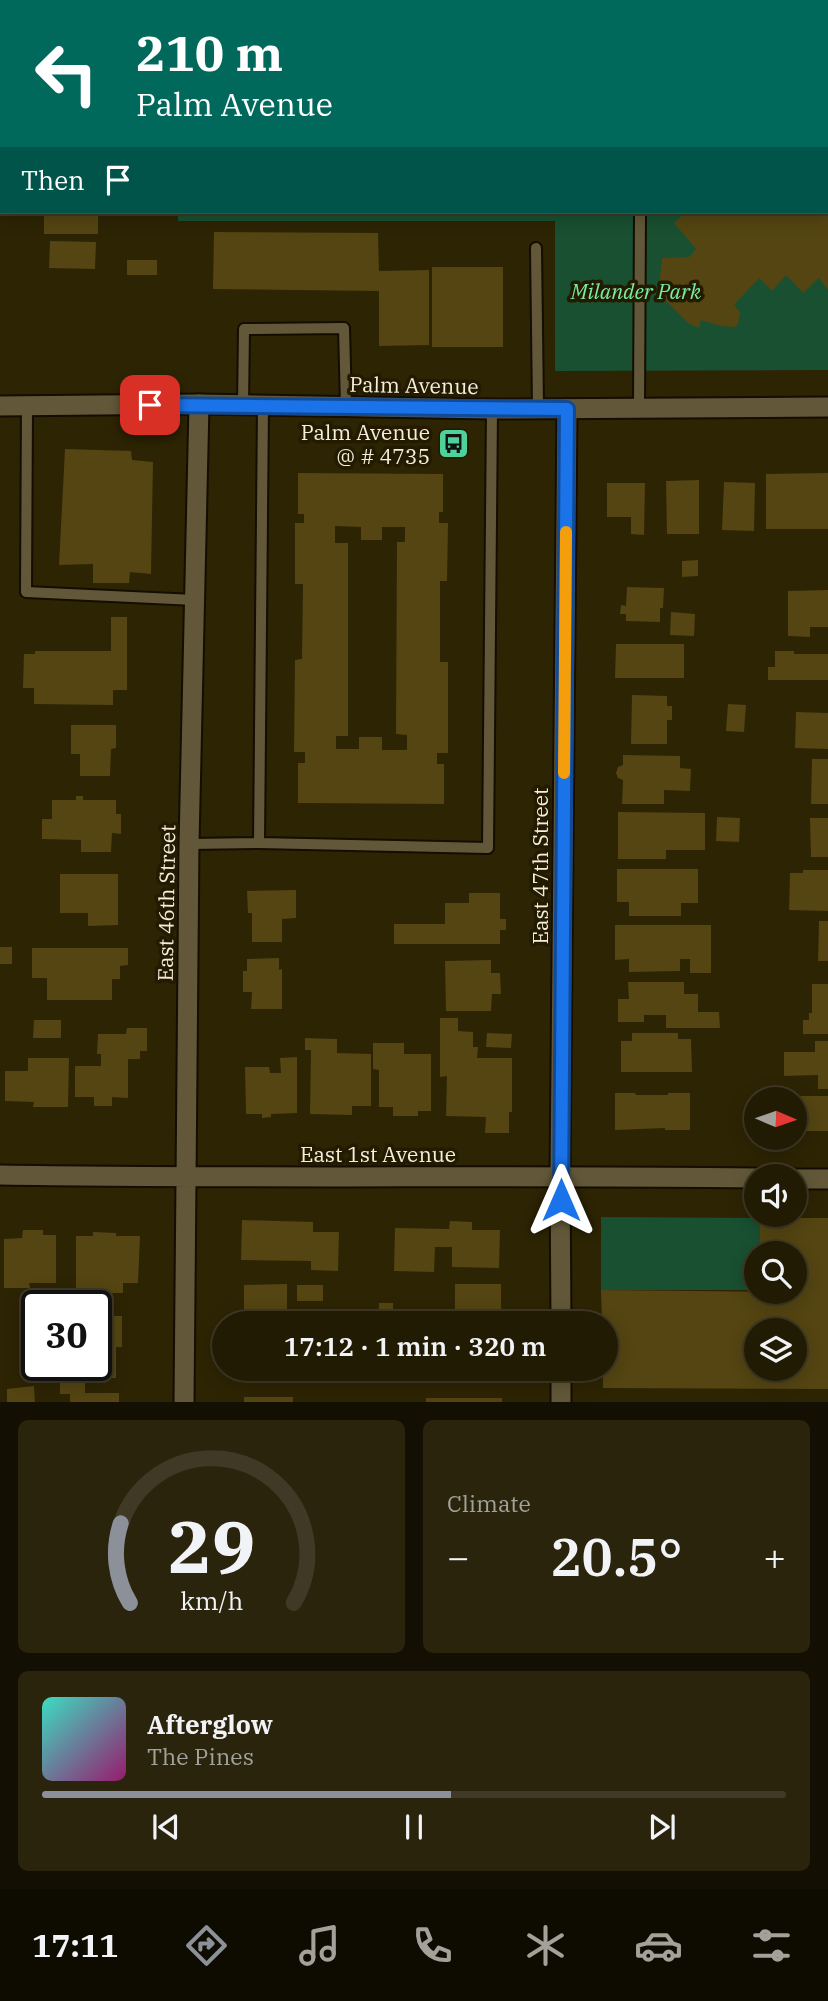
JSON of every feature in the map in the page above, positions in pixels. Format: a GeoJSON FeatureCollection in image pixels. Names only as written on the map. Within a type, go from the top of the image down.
{"type":"FeatureCollection","features":[{"type":"Feature","properties":{"kind":"street","name":"Palm Avenue"},"geometry":{"type":"LineString","coordinates":[[0,406],[200,404],[492,409],[828,407]]}},
{"type":"Feature","properties":{"kind":"street","name":"East 46th Street"},"geometry":{"type":"LineString","coordinates":[[184,1402],[189,844],[200,404]]}},
{"type":"Feature","properties":{"kind":"street","name":"East 47th Street"},"geometry":{"type":"LineString","coordinates":[[561,1311],[567,409]]}},
{"type":"Feature","properties":{"kind":"street","name":"East 1st Avenue"},"geometry":{"type":"LineString","coordinates":[[0,1175],[186,1178],[560,1175],[744,1178]]}},
{"type":"Feature","properties":{"kind":"street"},"geometry":{"type":"LineString","coordinates":[[807,1179],[828,1179]]}},
{"type":"Feature","properties":{"kind":"street"},"geometry":{"type":"LineString","coordinates":[[561,1381],[561,1402]]}},
{"type":"Feature","properties":{"kind":"lane"},"geometry":{"type":"LineString","coordinates":[[639,408],[640,214]]}},
{"type":"Feature","properties":{"kind":"lane"},"geometry":{"type":"LineString","coordinates":[[536,248],[538,408]]}},
{"type":"Feature","properties":{"kind":"lane"},"geometry":{"type":"LineString","coordinates":[[259,843],[263,444],[253,405],[244,329],[344,328],[346,406]]}},
{"type":"Feature","properties":{"kind":"lane"},"geometry":{"type":"LineString","coordinates":[[27,406],[26,592],[195,600]]}},
{"type":"Feature","properties":{"kind":"lane"},"geometry":{"type":"LineString","coordinates":[[189,844],[488,848],[492,409]]}},
{"type":"Feature","properties":{"kind":"green space","name":"Milander Park"},"geometry":{"type":"Polygon","coordinates":[[[178,214],[828,214],[828,370],[555,371],[555,221],[178,221],[178,214]]]}},
{"type":"Feature","properties":{"kind":"green space"},"geometry":{"type":"Polygon","coordinates":[[[601,1217],[744,1218],[744,1227],[760,1227],[760,1241],[744,1241],[744,1290],[601,1290],[601,1217]]]}},
{"type":"Feature","properties":{"kind":"building"},"geometry":{"type":"Polygon","coordinates":[[[44,214],[98,214],[98,234],[44,234],[44,214]]]}},
{"type":"Feature","properties":{"kind":"building"},"geometry":{"type":"Polygon","coordinates":[[[684,214],[828,214],[828,290],[819,278],[803,293],[786,275],[772,291],[759,278],[734,305],[740,312],[738,324],[734,327],[721,326],[701,320],[699,328],[688,323],[663,298],[659,287],[662,258],[689,257],[696,249],[674,223],[684,214]]]}},
{"type":"Feature","properties":{"kind":"building"},"geometry":{"type":"Polygon","coordinates":[[[214,232],[378,233],[379,271],[429,270],[429,345],[379,346],[379,291],[213,289],[214,232]]]}},
{"type":"Feature","properties":{"kind":"building"},"geometry":{"type":"Polygon","coordinates":[[[50,241],[96,242],[95,269],[49,268],[50,241]]]}},
{"type":"Feature","properties":{"kind":"building"},"geometry":{"type":"Polygon","coordinates":[[[127,260],[157,260],[157,275],[127,275],[127,260]]]}},
{"type":"Feature","properties":{"kind":"building"},"geometry":{"type":"Polygon","coordinates":[[[432,267],[503,267],[503,347],[432,347],[432,267]]]}},
{"type":"Feature","properties":{"kind":"building"},"geometry":{"type":"Polygon","coordinates":[[[65,449],[131,451],[132,460],[153,462],[151,574],[130,572],[129,583],[93,583],[93,564],[59,565],[65,449]]]}},
{"type":"Feature","properties":{"kind":"building"},"geometry":{"type":"Polygon","coordinates":[[[298,473],[443,474],[443,512],[439,512],[439,523],[448,523],[447,581],[440,581],[440,662],[448,662],[448,753],[437,753],[437,764],[444,764],[444,804],[298,803],[298,763],[305,763],[305,752],[294,752],[295,660],[302,659],[303,584],[295,584],[295,523],[304,523],[304,514],[298,514],[298,473]],[[335,526],[335,543],[348,543],[348,736],[336,736],[336,749],[359,749],[359,737],[382,737],[382,750],[407,750],[407,735],[396,734],[397,542],[405,542],[405,527],[382,527],[382,540],[361,540],[361,527],[335,526]]]}},
{"type":"Feature","properties":{"kind":"building"},"geometry":{"type":"Polygon","coordinates":[[[828,473],[828,529],[766,529],[766,474],[828,473]]]}},
{"type":"Feature","properties":{"kind":"building"},"geometry":{"type":"Polygon","coordinates":[[[699,480],[699,534],[667,534],[666,481],[699,480]]]}},
{"type":"Feature","properties":{"kind":"building"},"geometry":{"type":"Polygon","coordinates":[[[724,482],[755,483],[754,531],[722,530],[724,482]]]}},
{"type":"Feature","properties":{"kind":"building"},"geometry":{"type":"Polygon","coordinates":[[[607,483],[645,483],[644,535],[631,534],[631,517],[607,517],[607,483]]]}},
{"type":"Feature","properties":{"kind":"building"},"geometry":{"type":"Polygon","coordinates":[[[698,560],[698,576],[682,577],[682,561],[698,560]]]}},
{"type":"Feature","properties":{"kind":"building"},"geometry":{"type":"Polygon","coordinates":[[[627,587],[664,588],[660,622],[626,621],[626,614],[620,614],[621,605],[626,606],[627,587]]]}},
{"type":"Feature","properties":{"kind":"building"},"geometry":{"type":"Polygon","coordinates":[[[828,590],[828,627],[810,627],[810,637],[788,636],[788,591],[828,590]]]}},
{"type":"Feature","properties":{"kind":"building"},"geometry":{"type":"Polygon","coordinates":[[[671,612],[695,614],[694,636],[670,635],[671,612]]]}},
{"type":"Feature","properties":{"kind":"building"},"geometry":{"type":"Polygon","coordinates":[[[111,617],[127,617],[127,690],[113,690],[113,705],[34,704],[34,688],[23,688],[24,654],[35,654],[35,651],[111,651],[111,617]]]}},
{"type":"Feature","properties":{"kind":"building"},"geometry":{"type":"Polygon","coordinates":[[[616,644],[684,644],[684,678],[615,678],[616,644]]]}},
{"type":"Feature","properties":{"kind":"building"},"geometry":{"type":"Polygon","coordinates":[[[775,651],[828,654],[828,680],[768,680],[768,667],[775,667],[775,651]]]}},
{"type":"Feature","properties":{"kind":"building"},"geometry":{"type":"Polygon","coordinates":[[[632,695],[667,696],[667,706],[672,706],[672,720],[667,720],[667,744],[631,744],[632,695]]]}},
{"type":"Feature","properties":{"kind":"building"},"geometry":{"type":"Polygon","coordinates":[[[728,704],[746,705],[744,732],[726,731],[728,704]]]}},
{"type":"Feature","properties":{"kind":"building"},"geometry":{"type":"Polygon","coordinates":[[[796,712],[828,713],[828,749],[795,748],[796,712]]]}},
{"type":"Feature","properties":{"kind":"building"},"geometry":{"type":"Polygon","coordinates":[[[71,725],[116,725],[116,748],[111,749],[110,776],[80,776],[80,754],[71,754],[71,725]]]}},
{"type":"Feature","properties":{"kind":"building"},"geometry":{"type":"Polygon","coordinates":[[[623,755],[680,756],[680,768],[691,769],[690,791],[664,790],[664,804],[622,804],[623,780],[618,778],[616,773],[618,767],[623,765],[623,755]]]}},
{"type":"Feature","properties":{"kind":"building"},"geometry":{"type":"Polygon","coordinates":[[[812,759],[828,759],[828,804],[811,804],[812,759]]]}},
{"type":"Feature","properties":{"kind":"building"},"geometry":{"type":"Polygon","coordinates":[[[76,796],[83,796],[83,800],[116,800],[116,814],[121,814],[121,834],[112,833],[111,852],[81,852],[81,840],[42,839],[42,819],[52,819],[52,800],[76,800],[76,796]]]}},
{"type":"Feature","properties":{"kind":"building"},"geometry":{"type":"Polygon","coordinates":[[[618,812],[705,813],[705,850],[666,850],[666,859],[618,859],[618,812]]]}},
{"type":"Feature","properties":{"kind":"building"},"geometry":{"type":"Polygon","coordinates":[[[717,817],[740,818],[739,842],[716,841],[717,817]]]}},
{"type":"Feature","properties":{"kind":"building"},"geometry":{"type":"Polygon","coordinates":[[[810,818],[828,818],[828,857],[811,857],[810,818]]]}},
{"type":"Feature","properties":{"kind":"building"},"geometry":{"type":"Polygon","coordinates":[[[617,869],[698,869],[698,903],[681,903],[681,916],[629,916],[629,902],[617,902],[617,869]]]}},
{"type":"Feature","properties":{"kind":"building"},"geometry":{"type":"Polygon","coordinates":[[[803,870],[828,870],[828,911],[789,910],[790,873],[803,873],[803,870]]]}},
{"type":"Feature","properties":{"kind":"building"},"geometry":{"type":"Polygon","coordinates":[[[60,874],[118,874],[118,925],[88,926],[88,913],[60,913],[60,874]]]}},
{"type":"Feature","properties":{"kind":"building"},"geometry":{"type":"Polygon","coordinates":[[[296,890],[296,918],[282,919],[282,942],[252,942],[252,913],[248,913],[247,891],[296,890]]]}},
{"type":"Feature","properties":{"kind":"building"},"geometry":{"type":"Polygon","coordinates":[[[469,893],[500,893],[500,919],[506,919],[506,930],[500,930],[500,944],[394,944],[394,924],[445,924],[445,903],[469,903],[469,893]]]}},
{"type":"Feature","properties":{"kind":"building"},"geometry":{"type":"Polygon","coordinates":[[[819,921],[828,921],[828,961],[818,961],[819,921]]]}},
{"type":"Feature","properties":{"kind":"building"},"geometry":{"type":"Polygon","coordinates":[[[615,925],[711,925],[711,973],[690,973],[690,959],[680,959],[680,971],[629,972],[629,959],[615,960],[615,925]]]}},
{"type":"Feature","properties":{"kind":"building"},"geometry":{"type":"Polygon","coordinates":[[[0,947],[12,947],[12,964],[0,964],[0,947]]]}},
{"type":"Feature","properties":{"kind":"building"},"geometry":{"type":"Polygon","coordinates":[[[32,948],[128,948],[128,965],[120,966],[120,979],[112,979],[112,1000],[47,1000],[47,978],[32,978],[32,948]]]}},
{"type":"Feature","properties":{"kind":"building"},"geometry":{"type":"Polygon","coordinates":[[[279,958],[279,970],[282,969],[282,1009],[251,1009],[252,992],[243,992],[243,971],[247,971],[247,959],[279,958]]]}},
{"type":"Feature","properties":{"kind":"building"},"geometry":{"type":"Polygon","coordinates":[[[491,960],[491,973],[500,973],[501,994],[492,994],[491,1011],[446,1011],[445,961],[491,960]]]}},
{"type":"Feature","properties":{"kind":"building"},"geometry":{"type":"Polygon","coordinates":[[[628,982],[684,982],[684,994],[698,994],[698,1012],[719,1012],[720,1028],[666,1028],[666,1015],[644,1015],[644,1022],[618,1022],[618,999],[629,999],[628,982]]]}},
{"type":"Feature","properties":{"kind":"building"},"geometry":{"type":"Polygon","coordinates":[[[812,984],[828,984],[828,1034],[803,1034],[803,1020],[809,1020],[809,1013],[812,1013],[812,984]]]}},
{"type":"Feature","properties":{"kind":"building"},"geometry":{"type":"Polygon","coordinates":[[[440,1018],[458,1018],[458,1031],[473,1032],[473,1047],[478,1047],[477,1058],[512,1058],[512,1112],[509,1112],[509,1133],[485,1133],[486,1117],[446,1116],[447,1076],[440,1077],[440,1018]]]}},
{"type":"Feature","properties":{"kind":"building"},"geometry":{"type":"Polygon","coordinates":[[[34,1020],[61,1020],[61,1038],[33,1038],[34,1020]]]}},
{"type":"Feature","properties":{"kind":"building"},"geometry":{"type":"Polygon","coordinates":[[[127,1028],[147,1028],[147,1051],[140,1051],[140,1059],[128,1059],[128,1098],[112,1097],[112,1106],[94,1106],[94,1097],[75,1097],[75,1066],[101,1066],[101,1054],[97,1054],[98,1034],[126,1034],[127,1028]]]}},
{"type":"Feature","properties":{"kind":"building"},"geometry":{"type":"Polygon","coordinates":[[[487,1033],[512,1034],[511,1048],[486,1047],[487,1033]]]}},
{"type":"Feature","properties":{"kind":"building"},"geometry":{"type":"Polygon","coordinates":[[[632,1033],[678,1033],[678,1039],[691,1039],[692,1072],[621,1072],[621,1041],[632,1041],[632,1033]]]}},
{"type":"Feature","properties":{"kind":"building"},"geometry":{"type":"Polygon","coordinates":[[[305,1038],[337,1039],[337,1053],[371,1054],[371,1106],[352,1106],[352,1115],[310,1114],[311,1050],[305,1050],[305,1038]]]}},
{"type":"Feature","properties":{"kind":"building"},"geometry":{"type":"Polygon","coordinates":[[[815,1041],[828,1041],[828,1089],[818,1089],[818,1075],[784,1076],[784,1052],[815,1052],[815,1041]]]}},
{"type":"Feature","properties":{"kind":"building"},"geometry":{"type":"Polygon","coordinates":[[[373,1043],[404,1043],[404,1054],[431,1054],[431,1111],[418,1111],[418,1116],[393,1116],[393,1107],[379,1107],[379,1070],[373,1069],[373,1043]]]}},
{"type":"Feature","properties":{"kind":"building"},"geometry":{"type":"Polygon","coordinates":[[[297,1057],[297,1113],[271,1114],[271,1117],[262,1118],[262,1114],[246,1114],[245,1067],[269,1067],[270,1073],[281,1073],[280,1058],[297,1057]]]}},
{"type":"Feature","properties":{"kind":"building"},"geometry":{"type":"Polygon","coordinates":[[[28,1058],[69,1058],[68,1107],[33,1107],[34,1102],[5,1101],[5,1071],[28,1071],[28,1058]]]}},
{"type":"Feature","properties":{"kind":"building"},"geometry":{"type":"Polygon","coordinates":[[[615,1093],[690,1093],[690,1130],[615,1130],[615,1093]]]}},
{"type":"Feature","properties":{"kind":"building"},"geometry":{"type":"Polygon","coordinates":[[[807,1096],[828,1096],[828,1131],[807,1131],[807,1096]]]}},
{"type":"Feature","properties":{"kind":"building"},"geometry":{"type":"Polygon","coordinates":[[[807,1218],[828,1218],[828,1389],[603,1388],[603,1381],[618,1381],[618,1311],[602,1311],[601,1290],[744,1291],[744,1304],[807,1304],[807,1241],[760,1241],[760,1227],[807,1227],[807,1218]]]}},
{"type":"Feature","properties":{"kind":"building"},"geometry":{"type":"Polygon","coordinates":[[[242,1220],[313,1222],[313,1232],[339,1232],[338,1271],[311,1270],[311,1261],[241,1260],[242,1220]]]}},
{"type":"Feature","properties":{"kind":"building"},"geometry":{"type":"Polygon","coordinates":[[[450,1221],[472,1222],[472,1230],[500,1230],[499,1268],[452,1267],[452,1247],[435,1247],[434,1272],[394,1271],[395,1228],[449,1229],[450,1221]]]}},
{"type":"Feature","properties":{"kind":"building"},"geometry":{"type":"Polygon","coordinates":[[[23,1230],[43,1230],[43,1235],[56,1235],[56,1283],[29,1283],[30,1288],[4,1288],[4,1239],[22,1238],[23,1230]]]}},
{"type":"Feature","properties":{"kind":"building"},"geometry":{"type":"Polygon","coordinates":[[[93,1232],[140,1236],[138,1283],[123,1283],[123,1293],[112,1293],[112,1290],[76,1290],[76,1236],[93,1236],[93,1232]]]}},
{"type":"Feature","properties":{"kind":"building"},"geometry":{"type":"Polygon","coordinates":[[[287,1284],[287,1311],[244,1311],[244,1285],[287,1284]]]}},
{"type":"Feature","properties":{"kind":"building"},"geometry":{"type":"Polygon","coordinates":[[[455,1284],[501,1284],[501,1311],[455,1311],[455,1284]]]}},
{"type":"Feature","properties":{"kind":"building"},"geometry":{"type":"Polygon","coordinates":[[[297,1285],[323,1285],[323,1301],[297,1301],[297,1285]]]}},
{"type":"Feature","properties":{"kind":"building"},"geometry":{"type":"Polygon","coordinates":[[[379,1303],[393,1303],[393,1311],[379,1311],[379,1303]]]}},
{"type":"Feature","properties":{"kind":"building"},"geometry":{"type":"Polygon","coordinates":[[[112,1316],[122,1316],[122,1347],[116,1347],[116,1378],[112,1378],[112,1316]]]}},
{"type":"Feature","properties":{"kind":"building"},"geometry":{"type":"Polygon","coordinates":[[[412,1381],[509,1381],[509,1382],[412,1381]]]}},
{"type":"Feature","properties":{"kind":"building"},"geometry":{"type":"Polygon","coordinates":[[[60,1382],[85,1382],[85,1393],[119,1393],[119,1402],[70,1402],[70,1394],[60,1394],[60,1382]]]}},
{"type":"Feature","properties":{"kind":"building"},"geometry":{"type":"Polygon","coordinates":[[[34,1386],[35,1402],[7,1402],[7,1389],[34,1386]]]}},
{"type":"Feature","properties":{"kind":"building"},"geometry":{"type":"Polygon","coordinates":[[[244,1397],[293,1397],[293,1402],[244,1402],[244,1397]]]}},
{"type":"Feature","properties":{"kind":"building"},"geometry":{"type":"Polygon","coordinates":[[[426,1398],[502,1398],[502,1402],[426,1402],[426,1398]]]}},
{"type":"Feature","properties":{"kind":"slow traffic"},"geometry":{"type":"LineString","coordinates":[[564,773],[566,532]]}},
{"type":"Feature","properties":{"kind":"place","name":"Palm Avenue @ # 4735"},"geometry":{"type":"Point","coordinates":[453,444]}},
{"type":"Feature","properties":{"kind":"route"},"geometry":{"type":"LineString","coordinates":[[150,405],[567,409],[561,1200]]}}]}
